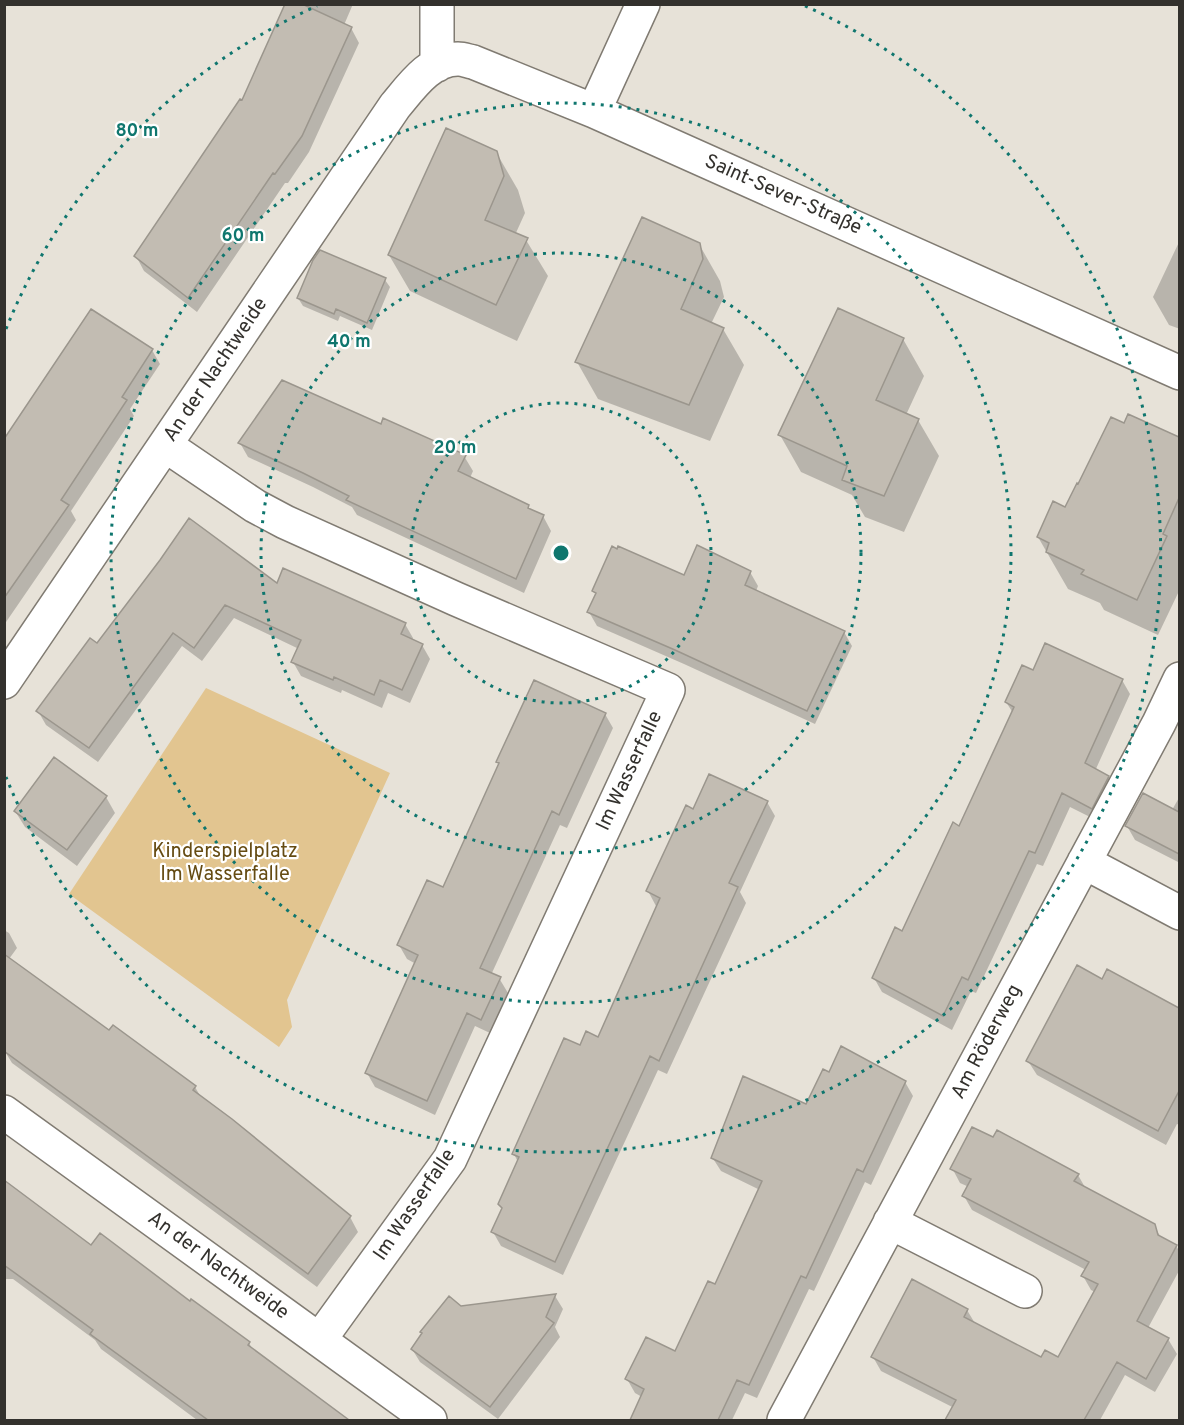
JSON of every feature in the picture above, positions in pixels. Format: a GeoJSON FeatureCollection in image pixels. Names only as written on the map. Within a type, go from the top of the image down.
{"type":"FeatureCollection","features":[{"type":"Feature","properties":{"kind":"street"},"geometry":{"type":"LineString","coordinates":[[437,4],[437,65]]}},
{"type":"Feature","properties":{"kind":"street"},"geometry":{"type":"LineString","coordinates":[[594,111],[643,4]]}},
{"type":"Feature","properties":{"kind":"street","name":"Saint-Sever-Straße"},"geometry":{"type":"LineString","coordinates":[[437,65],[457,59],[472,62],[594,111],[1179,373]]}},
{"type":"Feature","properties":{"kind":"street","name":"An der Nachtweide"},"geometry":{"type":"LineString","coordinates":[[4,682],[395,106],[417,80],[437,65]]}},
{"type":"Feature","properties":{"kind":"street","name":"Im Wasserfalle"},"geometry":{"type":"LineString","coordinates":[[165,445],[255,506],[285,522],[456,599],[668,690],[450,1159],[320,1339]]}},
{"type":"Feature","properties":{"kind":"street","name":"Am Röderweg"},"geometry":{"type":"LineString","coordinates":[[784,1420],[1159,723],[1179,679]]}},
{"type":"Feature","properties":{"kind":"street"},"geometry":{"type":"LineString","coordinates":[[1084,862],[1179,913]]}},
{"type":"Feature","properties":{"kind":"street","name":"An der Nachtweide"},"geometry":{"type":"LineString","coordinates":[[4,1112],[430,1420]]}},
{"type":"Feature","properties":{"kind":"street"},"geometry":{"type":"LineString","coordinates":[[890,1222],[1025,1291]]}},
{"type":"Feature","properties":{"kind":"green space","name":"Kinderspielplatz Im Wasserfalle"},"geometry":{"type":"Polygon","coordinates":[[[206,688],[390,773],[287,1000],[292,1027],[279,1047],[69,894],[206,688]]]}},
{"type":"Feature","properties":{"kind":"building"},"geometry":{"type":"Polygon","coordinates":[[[285,4],[302,4],[352,27],[302,136],[275,174],[273,173],[188,298],[134,256],[240,99],[242,100],[285,4]]]}},
{"type":"Feature","properties":{"kind":"building"},"geometry":{"type":"Polygon","coordinates":[[[446,128],[497,151],[504,176],[485,220],[528,238],[496,305],[388,255],[446,128]]]}},
{"type":"Feature","properties":{"kind":"building"},"geometry":{"type":"Polygon","coordinates":[[[642,217],[700,243],[703,259],[681,309],[724,328],[689,405],[575,362],[642,217]]]}},
{"type":"Feature","properties":{"kind":"building"},"geometry":{"type":"Polygon","coordinates":[[[320,250],[386,278],[367,323],[336,309],[334,314],[297,298],[313,260],[320,250]]]}},
{"type":"Feature","properties":{"kind":"building"},"geometry":{"type":"Polygon","coordinates":[[[838,308],[904,338],[876,400],[919,419],[884,496],[842,480],[847,466],[778,435],[838,308]]]}},
{"type":"Feature","properties":{"kind":"building"},"geometry":{"type":"Polygon","coordinates":[[[91,309],[153,349],[122,397],[127,400],[61,500],[69,505],[4,598],[4,439],[91,309]]]}},
{"type":"Feature","properties":{"kind":"building"},"geometry":{"type":"Polygon","coordinates":[[[282,380],[381,424],[383,418],[466,455],[458,471],[529,505],[528,508],[544,515],[516,579],[346,500],[349,496],[238,443],[282,380]]]}},
{"type":"Feature","properties":{"kind":"building"},"geometry":{"type":"Polygon","coordinates":[[[1128,414],[1179,437],[1179,498],[1163,534],[1167,536],[1137,600],[1081,574],[1084,570],[1046,552],[1049,543],[1037,537],[1053,501],[1065,507],[1111,417],[1124,423],[1128,414]]]}},
{"type":"Feature","properties":{"kind":"building"},"geometry":{"type":"Polygon","coordinates":[[[189,518],[277,583],[283,568],[406,623],[401,634],[423,644],[402,690],[380,680],[374,695],[334,677],[333,680],[291,662],[301,640],[225,605],[194,648],[173,633],[89,748],[36,711],[90,638],[97,643],[189,518]]]}},
{"type":"Feature","properties":{"kind":"building"},"geometry":{"type":"Polygon","coordinates":[[[697,545],[751,571],[745,585],[845,631],[807,711],[587,612],[596,593],[592,591],[612,546],[617,549],[618,546],[684,575],[697,545]]]}},
{"type":"Feature","properties":{"kind":"building"},"geometry":{"type":"Polygon","coordinates":[[[1045,643],[1123,679],[1085,763],[1109,776],[1092,809],[1062,793],[1035,853],[1029,851],[968,980],[962,977],[943,1016],[872,978],[895,927],[902,931],[953,822],[959,826],[1014,707],[1005,702],[1022,665],[1033,670],[1045,643]]]}},
{"type":"Feature","properties":{"kind":"building"},"geometry":{"type":"Polygon","coordinates":[[[534,680],[606,713],[559,815],[552,811],[480,968],[501,977],[481,1020],[467,1013],[427,1101],[365,1073],[418,955],[397,945],[427,880],[443,887],[534,680]]]}},
{"type":"Feature","properties":{"kind":"building"},"geometry":{"type":"Polygon","coordinates":[[[54,757],[107,796],[67,850],[14,811],[54,757]]]}},
{"type":"Feature","properties":{"kind":"building"},"geometry":{"type":"Polygon","coordinates":[[[709,774],[768,801],[729,883],[738,887],[659,1061],[650,1056],[555,1262],[491,1232],[502,1208],[498,1204],[519,1157],[512,1154],[564,1038],[580,1045],[586,1031],[598,1037],[660,898],[646,891],[686,805],[693,809],[709,774]]]}},
{"type":"Feature","properties":{"kind":"building"},"geometry":{"type":"Polygon","coordinates":[[[1143,793],[1179,812],[1179,854],[1125,826],[1143,793]]]}},
{"type":"Feature","properties":{"kind":"building"},"geometry":{"type":"Polygon","coordinates":[[[4,954],[109,1030],[113,1025],[196,1086],[193,1090],[351,1216],[308,1274],[4,1051],[4,954]]]}},
{"type":"Feature","properties":{"kind":"building"},"geometry":{"type":"Polygon","coordinates":[[[1077,965],[1102,979],[1107,969],[1179,1008],[1179,1091],[1158,1131],[1026,1061],[1077,965]]]}},
{"type":"Feature","properties":{"kind":"building"},"geometry":{"type":"Polygon","coordinates":[[[841,1046],[906,1081],[863,1172],[857,1169],[806,1278],[801,1276],[749,1385],[737,1380],[718,1420],[630,1420],[644,1389],[625,1379],[646,1337],[675,1351],[708,1281],[715,1284],[762,1181],[711,1158],[743,1076],[806,1104],[823,1069],[829,1072],[841,1046]]]}},
{"type":"Feature","properties":{"kind":"building"},"geometry":{"type":"Polygon","coordinates":[[[972,1127],[993,1137],[997,1130],[1079,1174],[1074,1181],[1155,1224],[1158,1235],[1177,1245],[1137,1321],[1169,1338],[1146,1379],[1117,1362],[1084,1420],[945,1420],[956,1400],[871,1357],[912,1279],[968,1309],[964,1317],[1041,1357],[1045,1350],[1058,1357],[1098,1284],[1081,1276],[1089,1262],[962,1196],[971,1179],[950,1169],[972,1127]]]}},
{"type":"Feature","properties":{"kind":"building"},"geometry":{"type":"Polygon","coordinates":[[[4,1180],[91,1245],[100,1233],[190,1301],[191,1299],[250,1342],[248,1345],[349,1420],[208,1420],[90,1334],[93,1330],[4,1265],[4,1180]]]}},
{"type":"Feature","properties":{"kind":"building"},"geometry":{"type":"Polygon","coordinates":[[[556,1294],[546,1317],[554,1323],[490,1407],[411,1349],[422,1333],[420,1332],[449,1296],[461,1306],[556,1294]]]}}]}
